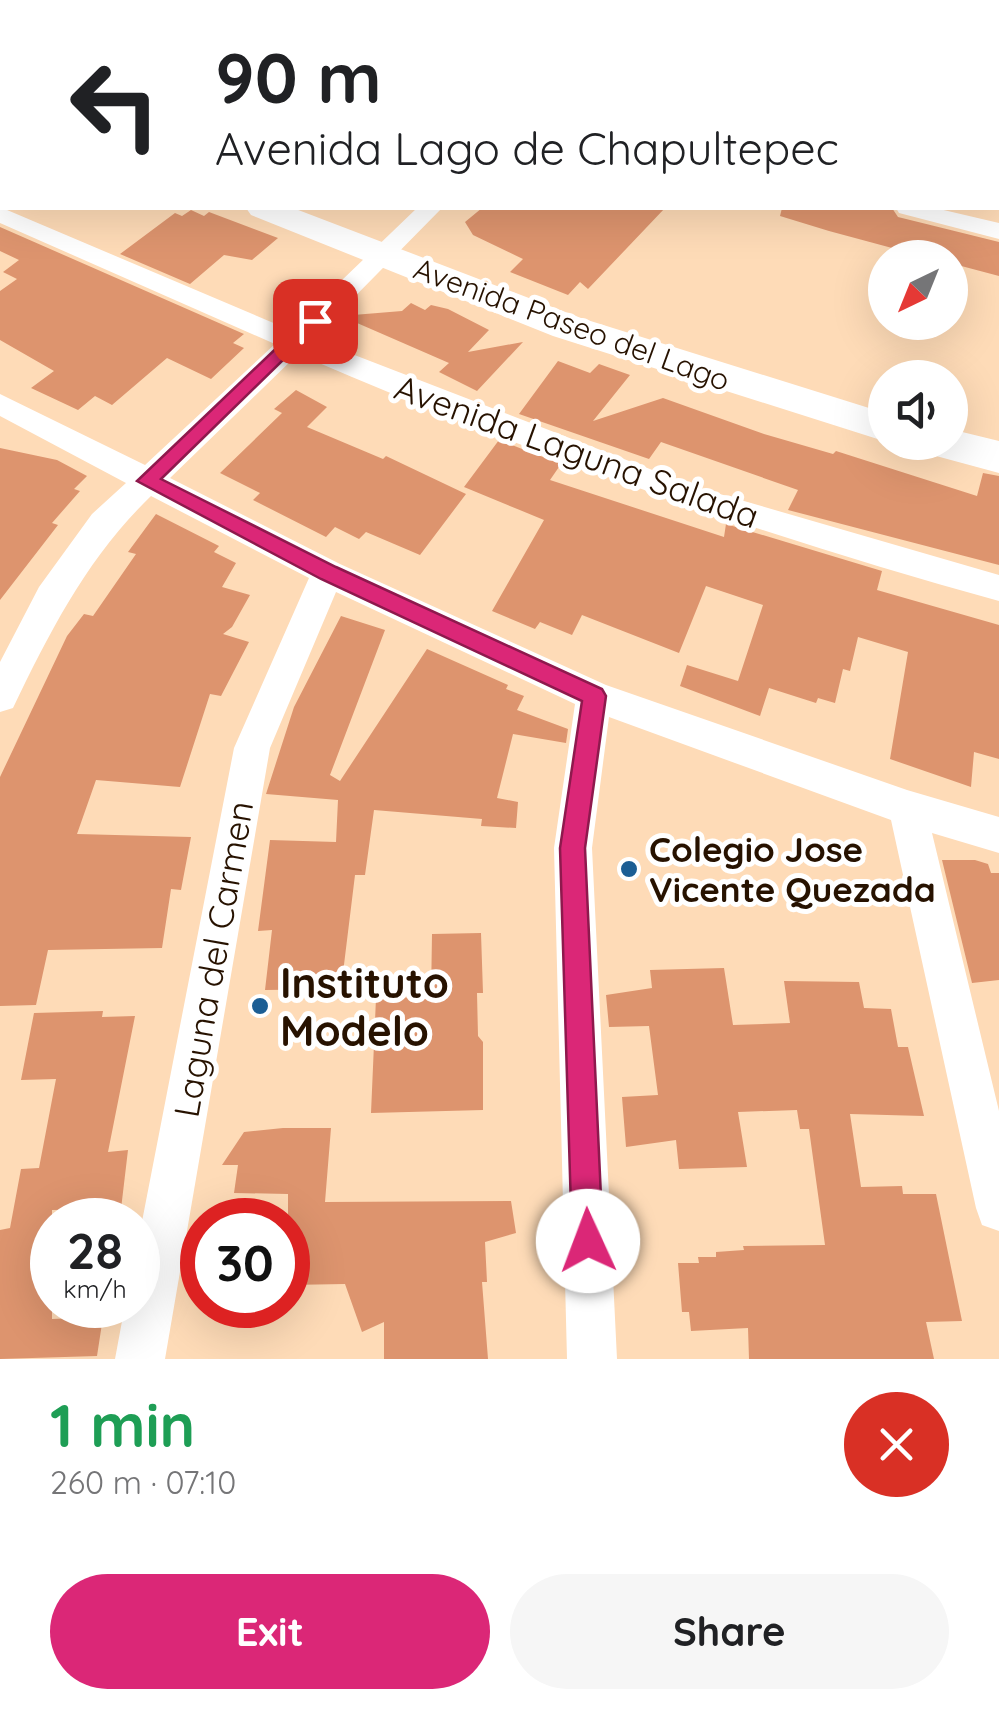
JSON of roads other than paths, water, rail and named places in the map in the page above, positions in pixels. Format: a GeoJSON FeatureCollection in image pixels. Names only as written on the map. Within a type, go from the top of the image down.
{"type":"FeatureCollection","features":[{"type":"Feature","properties":{"kind":"main road","name":"Avenida Paseo del Lago"},"geometry":{"type":"LineString","coordinates":[[278,210],[385,256],[683,368],[868,423]]}},
{"type":"Feature","properties":{"kind":"main road"},"geometry":{"type":"LineString","coordinates":[[968,449],[999,457]]}},
{"type":"Feature","properties":{"kind":"street"},"geometry":{"type":"LineString","coordinates":[[0,696],[51,596],[103,523],[385,256],[428,210]]}},
{"type":"Feature","properties":{"kind":"street"},"geometry":{"type":"LineString","coordinates":[[916,210],[999,230]]}},
{"type":"Feature","properties":{"kind":"street","name":"Avenida Laguna Salada"},"geometry":{"type":"LineString","coordinates":[[0,214],[291,343],[644,482],[815,538],[999,588]]}},
{"type":"Feature","properties":{"kind":"street"},"geometry":{"type":"LineString","coordinates":[[0,404],[328,573],[594,696],[908,808],[999,834]]}},
{"type":"Feature","properties":{"kind":"street","name":"Laguna del Carmen"},"geometry":{"type":"LineString","coordinates":[[140,1359],[252,748],[328,573]]}},
{"type":"Feature","properties":{"kind":"street"},"geometry":{"type":"LineString","coordinates":[[592,1359],[573,848],[594,696]]}},
{"type":"Feature","properties":{"kind":"street"},"geometry":{"type":"LineString","coordinates":[[908,808],[999,1208]]}},
{"type":"Feature","properties":{"kind":"place","name":"Colegio Jose Vicente Quezada"},"geometry":{"type":"Point","coordinates":[629,869]}},
{"type":"Feature","properties":{"kind":"place","name":"Instituto Modelo"},"geometry":{"type":"Point","coordinates":[260,1006]}}]}
